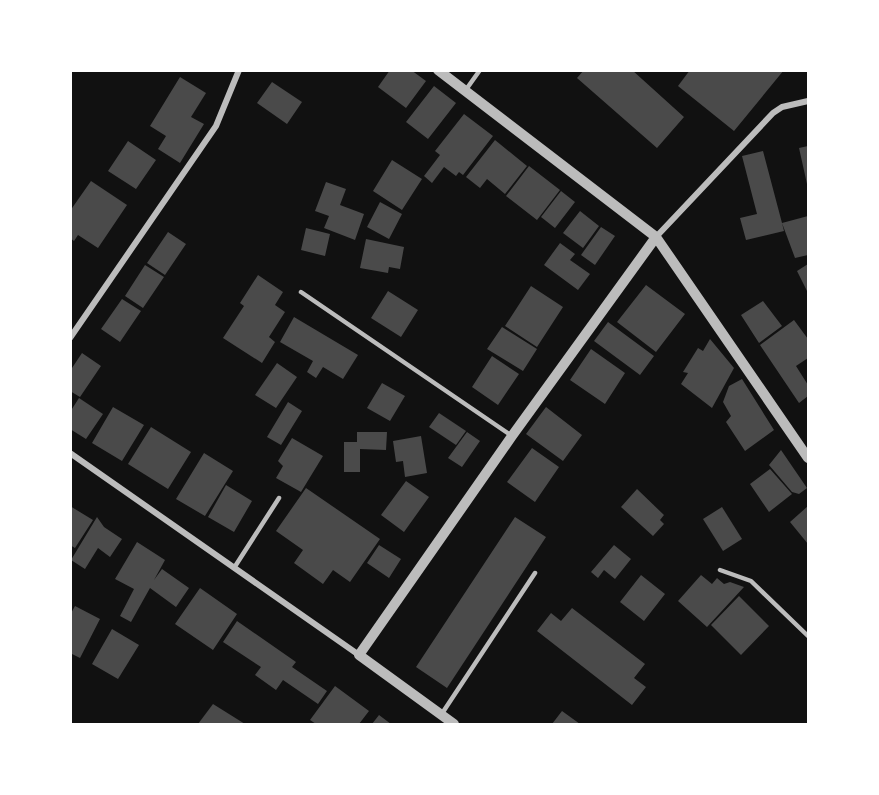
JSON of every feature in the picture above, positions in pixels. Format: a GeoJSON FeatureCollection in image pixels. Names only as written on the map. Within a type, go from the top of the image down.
{"type":"FeatureCollection","features":[{"type":"Feature","properties":{"kind":"street"},"geometry":{"type":"LineString","coordinates":[[70,338],[216,126],[239,70]]}},
{"type":"Feature","properties":{"kind":"street"},"geometry":{"type":"LineString","coordinates":[[438,70],[656,237],[808,458]]}},
{"type":"Feature","properties":{"kind":"street"},"geometry":{"type":"LineString","coordinates":[[359,655],[512,436],[656,237],[773,113],[782,107],[808,101]]}},
{"type":"Feature","properties":{"kind":"street"},"geometry":{"type":"LineString","coordinates":[[70,453],[454,724]]}},
{"type":"Feature","properties":{"kind":"lane"},"geometry":{"type":"LineString","coordinates":[[465,91],[480,70]]}},
{"type":"Feature","properties":{"kind":"lane"},"geometry":{"type":"LineString","coordinates":[[301,292],[512,436]]}},
{"type":"Feature","properties":{"kind":"lane"},"geometry":{"type":"LineString","coordinates":[[234,568],[279,498]]}},
{"type":"Feature","properties":{"kind":"lane"},"geometry":{"type":"LineString","coordinates":[[720,570],[751,581],[808,636]]}},
{"type":"Feature","properties":{"kind":"lane"},"geometry":{"type":"LineString","coordinates":[[441,715],[535,573]]}},
{"type":"Feature","properties":{"kind":"building"},"geometry":{"type":"Polygon","coordinates":[[[390,70],[411,70],[426,81],[406,108],[378,87],[390,70]]]}},
{"type":"Feature","properties":{"kind":"building"},"geometry":{"type":"Polygon","coordinates":[[[584,70],[632,70],[684,117],[657,148],[577,78],[584,70]]]}},
{"type":"Feature","properties":{"kind":"building"},"geometry":{"type":"Polygon","coordinates":[[[690,70],[784,70],[734,131],[678,86],[690,70]]]}},
{"type":"Feature","properties":{"kind":"building"},"geometry":{"type":"Polygon","coordinates":[[[180,77],[206,93],[191,117],[204,124],[180,163],[158,149],[166,136],[150,126],[180,77]]]}},
{"type":"Feature","properties":{"kind":"building"},"geometry":{"type":"Polygon","coordinates":[[[272,82],[302,102],[287,124],[257,103],[272,82]]]}},
{"type":"Feature","properties":{"kind":"building"},"geometry":{"type":"Polygon","coordinates":[[[434,86],[456,103],[428,139],[406,122],[434,86]]]}},
{"type":"Feature","properties":{"kind":"building"},"geometry":{"type":"Polygon","coordinates":[[[464,114],[493,136],[463,175],[459,172],[456,176],[444,167],[432,183],[424,176],[440,155],[435,151],[464,114]]]}},
{"type":"Feature","properties":{"kind":"building"},"geometry":{"type":"Polygon","coordinates":[[[495,140],[527,166],[505,194],[487,179],[480,188],[466,177],[495,140]]]}},
{"type":"Feature","properties":{"kind":"building"},"geometry":{"type":"Polygon","coordinates":[[[128,141],[156,160],[136,189],[108,171],[128,141]]]}},
{"type":"Feature","properties":{"kind":"building"},"geometry":{"type":"Polygon","coordinates":[[[808,146],[808,183],[807,184],[799,148],[808,146]]]}},
{"type":"Feature","properties":{"kind":"building"},"geometry":{"type":"Polygon","coordinates":[[[763,151],[784,231],[746,240],[740,218],[757,214],[742,156],[763,151]]]}},
{"type":"Feature","properties":{"kind":"building"},"geometry":{"type":"Polygon","coordinates":[[[392,160],[422,179],[402,210],[373,191],[392,160]]]}},
{"type":"Feature","properties":{"kind":"building"},"geometry":{"type":"Polygon","coordinates":[[[529,166],[560,190],[537,220],[506,196],[529,166]]]}},
{"type":"Feature","properties":{"kind":"building"},"geometry":{"type":"Polygon","coordinates":[[[91,181],[127,205],[98,248],[78,235],[74,241],[70,238],[70,211],[91,181]]]}},
{"type":"Feature","properties":{"kind":"building"},"geometry":{"type":"Polygon","coordinates":[[[326,182],[346,189],[340,205],[364,214],[355,240],[324,228],[329,216],[315,211],[326,182]]]}},
{"type":"Feature","properties":{"kind":"building"},"geometry":{"type":"Polygon","coordinates":[[[561,191],[575,202],[555,228],[541,217],[561,191]]]}},
{"type":"Feature","properties":{"kind":"building"},"geometry":{"type":"Polygon","coordinates":[[[380,202],[402,214],[389,239],[367,227],[380,202]]]}},
{"type":"Feature","properties":{"kind":"building"},"geometry":{"type":"Polygon","coordinates":[[[580,211],[599,226],[583,248],[563,233],[580,211]]]}},
{"type":"Feature","properties":{"kind":"building"},"geometry":{"type":"Polygon","coordinates":[[[808,216],[808,255],[795,258],[782,223],[808,216]]]}},
{"type":"Feature","properties":{"kind":"building"},"geometry":{"type":"Polygon","coordinates":[[[601,227],[615,236],[595,265],[581,255],[601,227]]]}},
{"type":"Feature","properties":{"kind":"building"},"geometry":{"type":"Polygon","coordinates":[[[306,228],[330,234],[325,256],[301,250],[306,228]]]}},
{"type":"Feature","properties":{"kind":"building"},"geometry":{"type":"Polygon","coordinates":[[[168,232],[186,244],[165,275],[147,263],[168,232]]]}},
{"type":"Feature","properties":{"kind":"building"},"geometry":{"type":"Polygon","coordinates":[[[366,239],[404,247],[400,269],[389,267],[388,273],[360,268],[366,239]]]}},
{"type":"Feature","properties":{"kind":"building"},"geometry":{"type":"Polygon","coordinates":[[[560,243],[575,254],[570,260],[590,274],[578,290],[544,265],[560,243]]]}},
{"type":"Feature","properties":{"kind":"building"},"geometry":{"type":"Polygon","coordinates":[[[808,264],[808,293],[797,271],[808,264]]]}},
{"type":"Feature","properties":{"kind":"building"},"geometry":{"type":"Polygon","coordinates":[[[145,265],[164,277],[143,308],[125,296],[145,265]]]}},
{"type":"Feature","properties":{"kind":"building"},"geometry":{"type":"Polygon","coordinates":[[[258,275],[283,292],[275,305],[285,312],[269,337],[275,342],[262,363],[223,338],[244,306],[240,303],[258,275]]]}},
{"type":"Feature","properties":{"kind":"building"},"geometry":{"type":"Polygon","coordinates":[[[646,285],[685,314],[656,352],[617,322],[646,285]]]}},
{"type":"Feature","properties":{"kind":"building"},"geometry":{"type":"Polygon","coordinates":[[[531,286],[563,307],[537,347],[505,326],[531,286]]]}},
{"type":"Feature","properties":{"kind":"building"},"geometry":{"type":"Polygon","coordinates":[[[388,291],[418,310],[401,337],[371,318],[388,291]]]}},
{"type":"Feature","properties":{"kind":"building"},"geometry":{"type":"Polygon","coordinates":[[[122,299],[141,311],[120,342],[101,329],[122,299]]]}},
{"type":"Feature","properties":{"kind":"building"},"geometry":{"type":"Polygon","coordinates":[[[763,301],[782,326],[759,343],[741,315],[763,301]]]}},
{"type":"Feature","properties":{"kind":"building"},"geometry":{"type":"Polygon","coordinates":[[[294,317],[358,355],[343,379],[323,367],[316,378],[307,372],[313,361],[280,342],[294,317]]]}},
{"type":"Feature","properties":{"kind":"building"},"geometry":{"type":"Polygon","coordinates":[[[794,320],[808,339],[808,358],[796,366],[808,385],[808,396],[799,403],[760,345],[794,320]]]}},
{"type":"Feature","properties":{"kind":"building"},"geometry":{"type":"Polygon","coordinates":[[[608,322],[654,356],[640,375],[594,341],[608,322]]]}},
{"type":"Feature","properties":{"kind":"building"},"geometry":{"type":"Polygon","coordinates":[[[502,327],[537,349],[523,371],[487,349],[502,327]]]}},
{"type":"Feature","properties":{"kind":"building"},"geometry":{"type":"Polygon","coordinates":[[[710,339],[734,368],[712,408],[681,384],[688,373],[683,372],[698,348],[703,351],[710,339]]]}},
{"type":"Feature","properties":{"kind":"building"},"geometry":{"type":"Polygon","coordinates":[[[591,349],[625,373],[605,404],[570,380],[591,349]]]}},
{"type":"Feature","properties":{"kind":"building"},"geometry":{"type":"Polygon","coordinates":[[[82,353],[101,366],[80,397],[70,391],[70,371],[82,353]]]}},
{"type":"Feature","properties":{"kind":"building"},"geometry":{"type":"Polygon","coordinates":[[[492,356],[519,374],[498,405],[472,387],[492,356]]]}},
{"type":"Feature","properties":{"kind":"building"},"geometry":{"type":"Polygon","coordinates":[[[277,363],[297,377],[276,408],[255,395],[277,363]]]}},
{"type":"Feature","properties":{"kind":"building"},"geometry":{"type":"Polygon","coordinates":[[[742,379],[774,430],[745,451],[726,422],[731,416],[723,402],[729,386],[742,379]]]}},
{"type":"Feature","properties":{"kind":"building"},"geometry":{"type":"Polygon","coordinates":[[[382,383],[405,396],[390,421],[367,408],[382,383]]]}},
{"type":"Feature","properties":{"kind":"building"},"geometry":{"type":"Polygon","coordinates":[[[79,398],[103,414],[86,439],[70,429],[70,412],[79,398]]]}},
{"type":"Feature","properties":{"kind":"building"},"geometry":{"type":"Polygon","coordinates":[[[288,402],[302,411],[281,445],[267,437],[288,402]]]}},
{"type":"Feature","properties":{"kind":"building"},"geometry":{"type":"Polygon","coordinates":[[[113,407],[144,425],[122,461],[92,443],[113,407]]]}},
{"type":"Feature","properties":{"kind":"building"},"geometry":{"type":"Polygon","coordinates":[[[546,407],[582,435],[563,461],[526,434],[546,407]]]}},
{"type":"Feature","properties":{"kind":"building"},"geometry":{"type":"Polygon","coordinates":[[[439,413],[466,431],[456,445],[429,427],[439,413]]]}},
{"type":"Feature","properties":{"kind":"building"},"geometry":{"type":"Polygon","coordinates":[[[151,427],[191,452],[168,489],[128,464],[151,427]]]}},
{"type":"Feature","properties":{"kind":"building"},"geometry":{"type":"Polygon","coordinates":[[[357,432],[387,432],[386,450],[360,449],[360,472],[344,472],[344,442],[357,442],[357,432]]]}},
{"type":"Feature","properties":{"kind":"building"},"geometry":{"type":"Polygon","coordinates":[[[467,432],[480,441],[462,467],[448,458],[467,432]]]}},
{"type":"Feature","properties":{"kind":"building"},"geometry":{"type":"Polygon","coordinates":[[[421,436],[427,473],[405,477],[403,461],[396,462],[393,441],[421,436]]]}},
{"type":"Feature","properties":{"kind":"building"},"geometry":{"type":"Polygon","coordinates":[[[292,438],[323,456],[301,492],[276,478],[283,466],[278,461],[292,438]]]}},
{"type":"Feature","properties":{"kind":"building"},"geometry":{"type":"Polygon","coordinates":[[[532,448],[559,467],[535,502],[507,482],[532,448]]]}},
{"type":"Feature","properties":{"kind":"building"},"geometry":{"type":"Polygon","coordinates":[[[781,450],[807,488],[799,494],[792,492],[769,465],[781,450]]]}},
{"type":"Feature","properties":{"kind":"building"},"geometry":{"type":"Polygon","coordinates":[[[204,453],[233,471],[205,516],[176,499],[204,453]]]}},
{"type":"Feature","properties":{"kind":"building"},"geometry":{"type":"Polygon","coordinates":[[[770,469],[792,494],[769,512],[750,484],[770,469]]]}},
{"type":"Feature","properties":{"kind":"building"},"geometry":{"type":"Polygon","coordinates":[[[406,481],[429,497],[404,532],[381,515],[406,481]]]}},
{"type":"Feature","properties":{"kind":"building"},"geometry":{"type":"Polygon","coordinates":[[[226,485],[252,501],[234,532],[208,517],[226,485]]]}},
{"type":"Feature","properties":{"kind":"building"},"geometry":{"type":"Polygon","coordinates":[[[306,488],[380,539],[350,582],[333,570],[323,584],[294,563],[303,550],[276,531],[306,488]]]}},
{"type":"Feature","properties":{"kind":"building"},"geometry":{"type":"Polygon","coordinates":[[[637,489],[664,515],[660,520],[664,524],[653,536],[621,507],[637,489]]]}},
{"type":"Feature","properties":{"kind":"building"},"geometry":{"type":"Polygon","coordinates":[[[70,506],[93,520],[75,548],[70,545],[70,506]]]}},
{"type":"Feature","properties":{"kind":"building"},"geometry":{"type":"Polygon","coordinates":[[[808,506],[808,544],[790,522],[808,506]]]}},
{"type":"Feature","properties":{"kind":"building"},"geometry":{"type":"Polygon","coordinates":[[[722,507],[742,539],[723,551],[703,519],[722,507]]]}},
{"type":"Feature","properties":{"kind":"building"},"geometry":{"type":"Polygon","coordinates":[[[97,517],[104,527],[122,539],[110,557],[98,548],[85,569],[71,560],[97,517]]]}},
{"type":"Feature","properties":{"kind":"building"},"geometry":{"type":"Polygon","coordinates":[[[515,517],[546,537],[447,688],[416,667],[515,517]]]}},
{"type":"Feature","properties":{"kind":"building"},"geometry":{"type":"Polygon","coordinates":[[[137,542],[165,560],[154,580],[162,569],[189,588],[176,607],[150,588],[131,622],[120,616],[134,589],[115,579],[137,542]]]}},
{"type":"Feature","properties":{"kind":"building"},"geometry":{"type":"Polygon","coordinates":[[[379,545],[401,559],[389,578],[367,563],[379,545]]]}},
{"type":"Feature","properties":{"kind":"building"},"geometry":{"type":"Polygon","coordinates":[[[614,545],[631,559],[615,579],[604,570],[598,578],[591,572],[614,545]]]}},
{"type":"Feature","properties":{"kind":"building"},"geometry":{"type":"Polygon","coordinates":[[[641,575],[665,594],[644,621],[620,602],[641,575]]]}},
{"type":"Feature","properties":{"kind":"building"},"geometry":{"type":"Polygon","coordinates":[[[701,575],[712,584],[717,578],[724,584],[730,582],[744,587],[707,627],[678,601],[701,575]]]}},
{"type":"Feature","properties":{"kind":"building"},"geometry":{"type":"Polygon","coordinates":[[[200,588],[237,614],[213,650],[175,624],[200,588]]]}},
{"type":"Feature","properties":{"kind":"building"},"geometry":{"type":"Polygon","coordinates":[[[739,596],[769,626],[741,655],[711,625],[739,596]]]}},
{"type":"Feature","properties":{"kind":"building"},"geometry":{"type":"Polygon","coordinates":[[[75,606],[100,619],[80,658],[70,653],[70,615],[75,606]]]}},
{"type":"Feature","properties":{"kind":"building"},"geometry":{"type":"Polygon","coordinates":[[[572,608],[645,664],[634,678],[646,687],[632,705],[537,631],[551,613],[561,621],[572,608]]]}},
{"type":"Feature","properties":{"kind":"building"},"geometry":{"type":"Polygon","coordinates":[[[237,621],[296,662],[292,667],[327,691],[318,704],[283,680],[276,690],[255,675],[261,667],[223,642],[237,621]]]}},
{"type":"Feature","properties":{"kind":"building"},"geometry":{"type":"Polygon","coordinates":[[[112,629],[139,645],[118,679],[92,664],[112,629]]]}},
{"type":"Feature","properties":{"kind":"building"},"geometry":{"type":"Polygon","coordinates":[[[335,686],[369,711],[359,724],[316,724],[310,720],[335,686]]]}},
{"type":"Feature","properties":{"kind":"building"},"geometry":{"type":"Polygon","coordinates":[[[213,704],[245,724],[198,724],[213,704]]]}},
{"type":"Feature","properties":{"kind":"building"},"geometry":{"type":"Polygon","coordinates":[[[562,711],[580,724],[552,724],[562,711]]]}},
{"type":"Feature","properties":{"kind":"building"},"geometry":{"type":"Polygon","coordinates":[[[379,715],[391,724],[372,724],[379,715]]]}}]}
